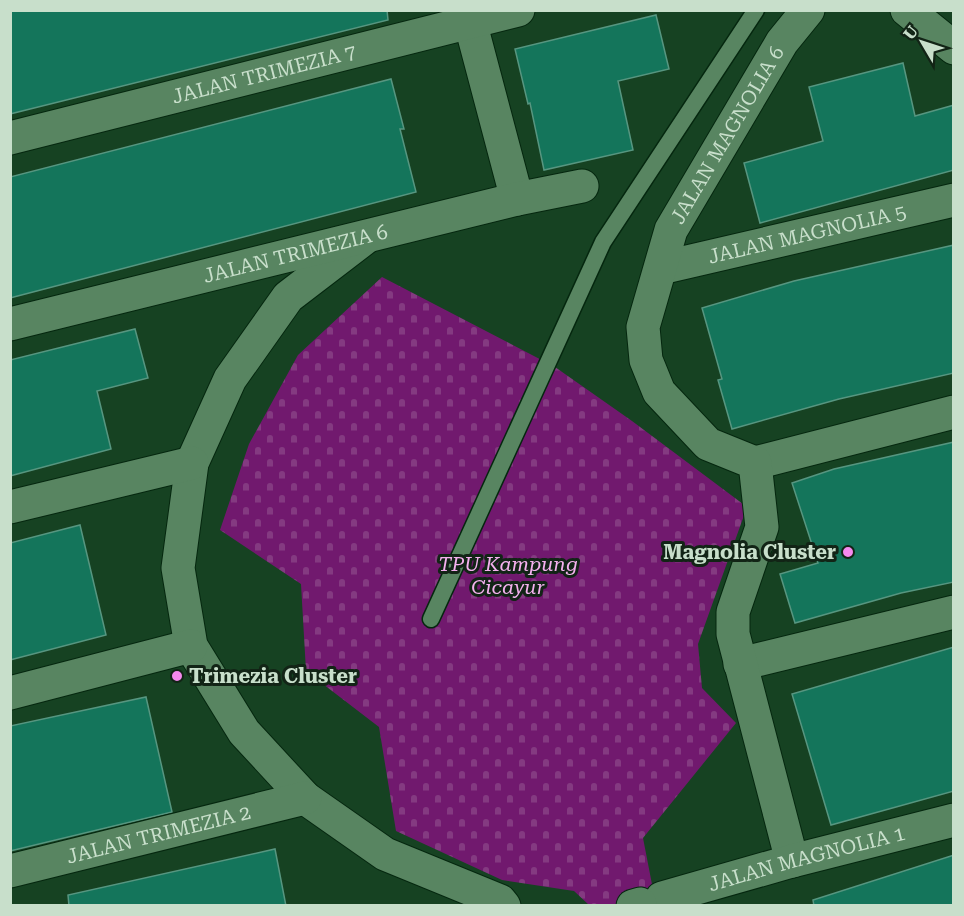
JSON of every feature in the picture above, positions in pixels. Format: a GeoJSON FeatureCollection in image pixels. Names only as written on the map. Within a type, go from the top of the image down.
{"type":"FeatureCollection","features":[{"type":"Feature","properties":{"kind":"street","name":"JALAN TRIMEZIA 7"},"geometry":{"type":"LineString","coordinates":[[10,138],[468,17],[518,10]]}},
{"type":"Feature","properties":{"kind":"street","name":"JALAN MAGNOLIA 6"},"geometry":{"type":"LineString","coordinates":[[755,463],[708,444],[659,392],[646,360],[643,327],[671,230],[782,42],[808,10]]}},
{"type":"Feature","properties":{"kind":"street"},"geometry":{"type":"LineString","coordinates":[[907,10],[954,48]]}},
{"type":"Feature","properties":{"kind":"street"},"geometry":{"type":"LineString","coordinates":[[468,17],[517,199]]}},
{"type":"Feature","properties":{"kind":"street","name":"JALAN TRIMEZIA 6"},"geometry":{"type":"LineString","coordinates":[[10,324],[517,199],[582,186]]}},
{"type":"Feature","properties":{"kind":"street","name":"JALAN MAGNOLIA 5"},"geometry":{"type":"LineString","coordinates":[[661,268],[954,200]]}},
{"type":"Feature","properties":{"kind":"street"},"geometry":{"type":"LineString","coordinates":[[364,238],[288,297],[230,379],[192,463],[178,568],[191,646],[244,732],[305,798],[385,854],[500,901],[504,906]]}},
{"type":"Feature","properties":{"kind":"street"},"geometry":{"type":"LineString","coordinates":[[792,861],[733,634],[733,612],[762,526],[755,463],[954,411]]}},
{"type":"Feature","properties":{"kind":"street"},"geometry":{"type":"LineString","coordinates":[[10,507],[192,463]]}},
{"type":"Feature","properties":{"kind":"street"},"geometry":{"type":"LineString","coordinates":[[740,664],[954,612]]}},
{"type":"Feature","properties":{"kind":"street"},"geometry":{"type":"LineString","coordinates":[[10,693],[191,646]]}},
{"type":"Feature","properties":{"kind":"street","name":"JALAN TRIMEZIA 2"},"geometry":{"type":"LineString","coordinates":[[10,871],[305,798]]}},
{"type":"Feature","properties":{"kind":"street","name":"JALAN MAGNOLIA 1"},"geometry":{"type":"LineString","coordinates":[[645,902],[792,861],[954,820]]}},
{"type":"Feature","properties":{"kind":"lane"},"geometry":{"type":"LineString","coordinates":[[431,619],[603,242],[756,10]]}},
{"type":"Feature","properties":{"kind":"green space","name":"TPU Kampung Cicayur"},"geometry":{"type":"Polygon","coordinates":[[[382,277],[555,367],[747,507],[698,644],[702,688],[736,723],[643,838],[656,905],[589,905],[574,891],[502,880],[396,831],[379,727],[306,671],[301,584],[220,530],[249,444],[298,355],[382,277]]]}},
{"type":"Feature","properties":{"kind":"building"},"geometry":{"type":"Polygon","coordinates":[[[10,10],[387,10],[388,20],[10,114],[10,10]]]}},
{"type":"Feature","properties":{"kind":"building"},"geometry":{"type":"Polygon","coordinates":[[[656,15],[669,69],[618,81],[633,150],[544,170],[530,103],[528,104],[515,49],[656,15]]]}},
{"type":"Feature","properties":{"kind":"building"},"geometry":{"type":"Polygon","coordinates":[[[903,63],[915,116],[954,105],[954,170],[760,223],[744,163],[823,141],[809,87],[903,63]]]}},
{"type":"Feature","properties":{"kind":"building"},"geometry":{"type":"Polygon","coordinates":[[[391,79],[404,129],[400,129],[416,192],[10,298],[10,177],[391,79]]]}},
{"type":"Feature","properties":{"kind":"building"},"geometry":{"type":"Polygon","coordinates":[[[954,245],[954,373],[839,399],[732,429],[718,380],[722,379],[702,308],[794,281],[954,245]]]}},
{"type":"Feature","properties":{"kind":"building"},"geometry":{"type":"Polygon","coordinates":[[[135,329],[148,378],[97,391],[111,449],[10,476],[10,360],[135,329]]]}},
{"type":"Feature","properties":{"kind":"building"},"geometry":{"type":"Polygon","coordinates":[[[954,442],[954,582],[901,593],[795,623],[780,574],[818,563],[792,483],[834,469],[954,442]]]}},
{"type":"Feature","properties":{"kind":"building"},"geometry":{"type":"Polygon","coordinates":[[[80,525],[106,635],[10,660],[10,543],[80,525]]]}},
{"type":"Feature","properties":{"kind":"building"},"geometry":{"type":"Polygon","coordinates":[[[954,647],[954,791],[831,825],[792,694],[954,647]]]}},
{"type":"Feature","properties":{"kind":"building"},"geometry":{"type":"Polygon","coordinates":[[[146,697],[172,812],[10,851],[10,726],[146,697]]]}},
{"type":"Feature","properties":{"kind":"building"},"geometry":{"type":"Polygon","coordinates":[[[275,849],[286,906],[69,906],[68,895],[275,849]]]}},
{"type":"Feature","properties":{"kind":"building"},"geometry":{"type":"Polygon","coordinates":[[[954,855],[954,906],[814,906],[813,900],[954,855]]]}},
{"type":"Feature","properties":{"kind":"place","name":"Magnolia Cluster"},"geometry":{"type":"Point","coordinates":[848,552]}},
{"type":"Feature","properties":{"kind":"place","name":"Trimezia Cluster"},"geometry":{"type":"Point","coordinates":[177,676]}}]}
